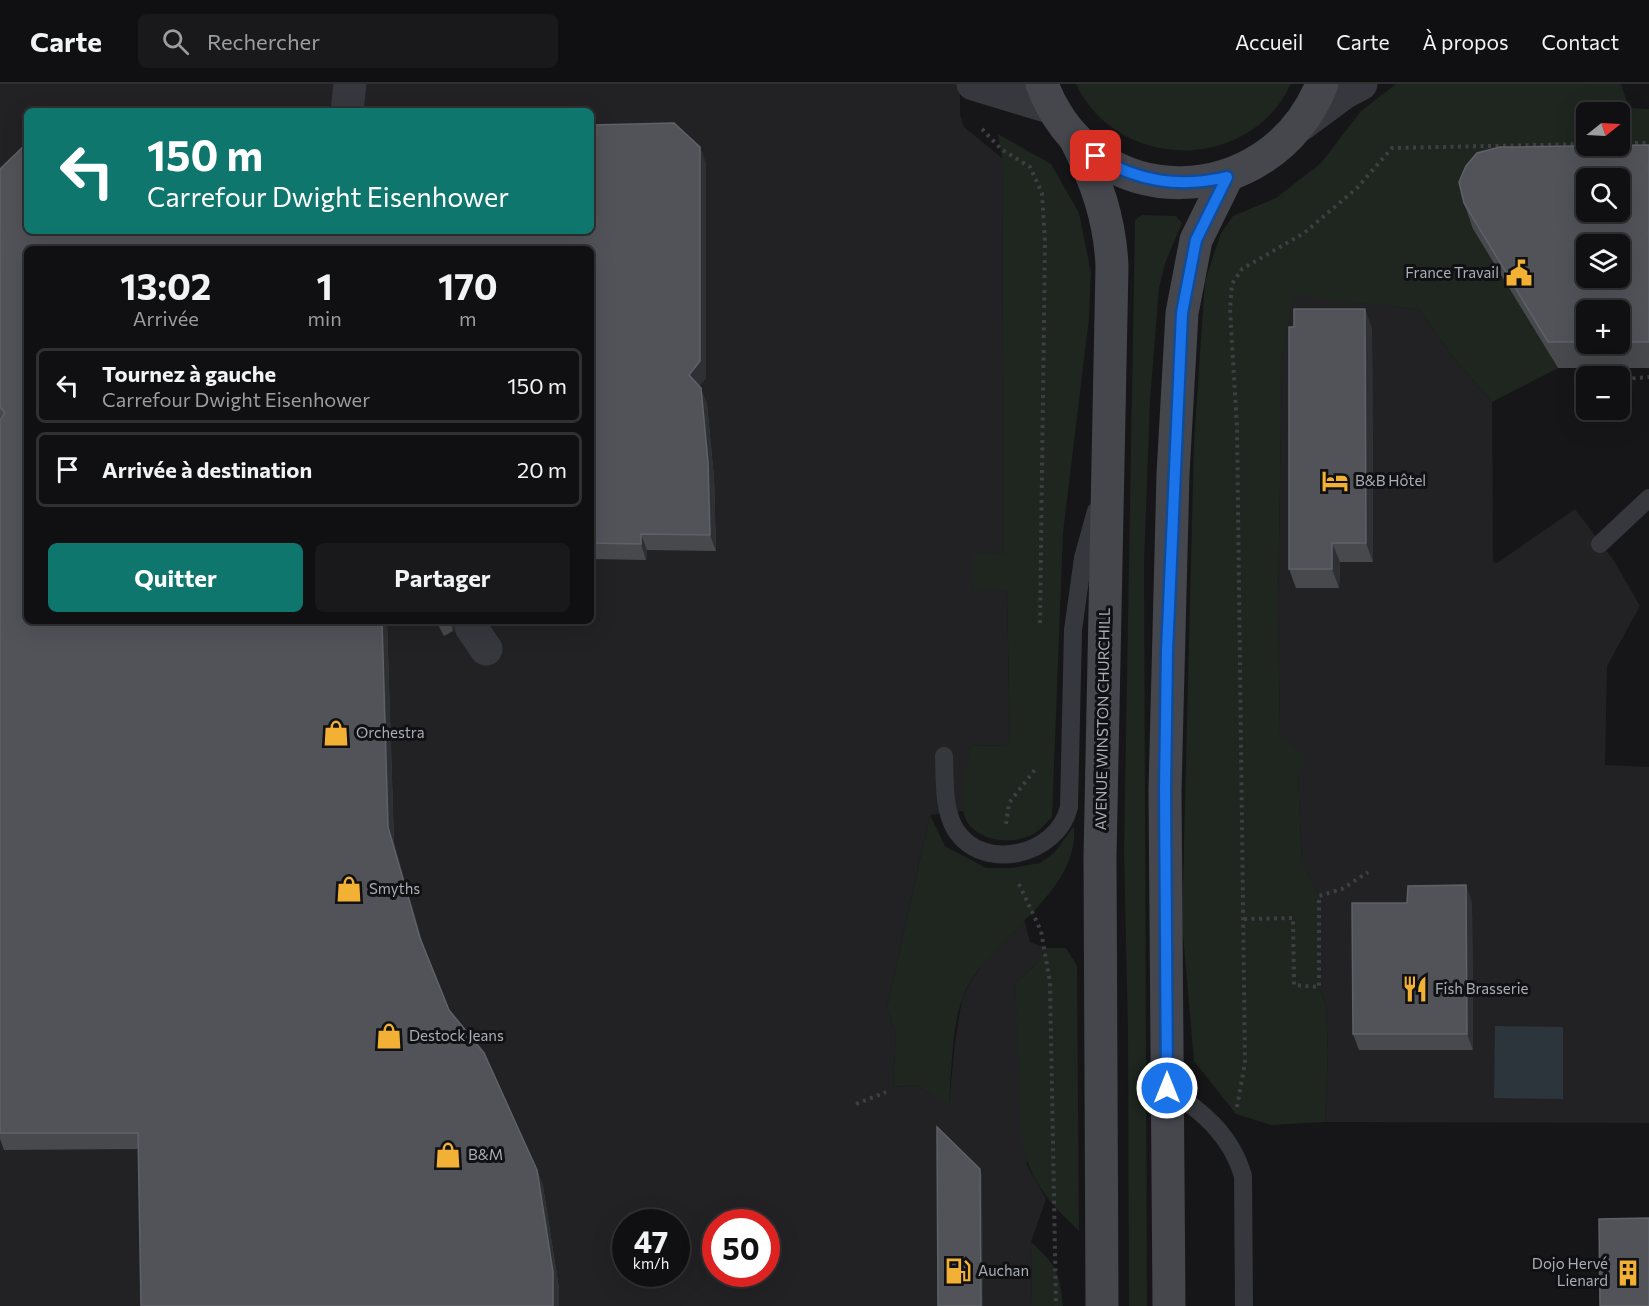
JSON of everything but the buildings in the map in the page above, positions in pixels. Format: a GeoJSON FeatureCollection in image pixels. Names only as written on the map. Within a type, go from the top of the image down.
{"type":"FeatureCollection","features":[{"type":"Feature","properties":{"kind":"main road"},"geometry":{"type":"LineString","coordinates":[[1048,96],[1075,138],[1108,163],[1146,179],[1187,183],[1227,177],[1269,156],[1302,124],[1322,84]]}},
{"type":"Feature","properties":{"kind":"main road","name":"AVENUE WINSTON CHURCHILL"},"geometry":{"type":"LineString","coordinates":[[1075,138],[1101,196],[1111,241],[1100,857],[1102,1306]]}},
{"type":"Feature","properties":{"kind":"main road"},"geometry":{"type":"LineString","coordinates":[[1169,1306],[1165,802],[1167,651],[1182,313],[1196,240],[1227,177]]}},
{"type":"Feature","properties":{"kind":"street"},"geometry":{"type":"LineString","coordinates":[[347,108],[350,84]]}},
{"type":"Feature","properties":{"kind":"street"},"geometry":{"type":"LineString","coordinates":[[973,84],[1048,96]]}},
{"type":"Feature","properties":{"kind":"street"},"geometry":{"type":"LineString","coordinates":[[1302,124],[1344,93],[1361,84]]}},
{"type":"Feature","properties":{"kind":"lane"},"geometry":{"type":"LineString","coordinates":[[944,756],[949,815],[964,840],[977,849],[993,854],[1026,851],[1050,839],[1066,819],[1070,791],[1072,666],[1077,593],[1107,468]]}},
{"type":"Feature","properties":{"kind":"lane"},"geometry":{"type":"LineString","coordinates":[[1600,544],[1649,498]]}},
{"type":"Feature","properties":{"kind":"lane"},"geometry":{"type":"LineString","coordinates":[[1167,1088],[1199,1110],[1229,1143],[1238,1158],[1243,1176],[1244,1306]]}},
{"type":"Feature","properties":{"kind":"path"},"geometry":{"type":"LineString","coordinates":[[974,124],[1000,149],[1030,167],[1042,193],[1045,272]]}},
{"type":"Feature","properties":{"kind":"path"},"geometry":{"type":"LineString","coordinates":[[1630,143],[1649,143]]}},
{"type":"Feature","properties":{"kind":"path"},"geometry":{"type":"LineString","coordinates":[[1229,1143],[1245,1063],[1238,427],[1230,309],[1232,284],[1242,269],[1304,233],[1357,188],[1392,148],[1576,144]]}},
{"type":"Feature","properties":{"kind":"path"},"geometry":{"type":"LineString","coordinates":[[1630,379],[1649,377]]}},
{"type":"Feature","properties":{"kind":"path"},"geometry":{"type":"LineString","coordinates":[[1244,919],[1293,918],[1294,985],[1319,987],[1319,896],[1342,889],[1368,872]]}},
{"type":"Feature","properties":{"kind":"path"},"geometry":{"type":"LineString","coordinates":[[856,1104],[886,1092]]}},
{"type":"Feature","properties":{"kind":"shaded area"},"geometry":{"type":"Polygon","coordinates":[[[0,84],[960,84],[960,115],[964,127],[1002,158],[1004,553],[972,555],[1007,590],[1010,745],[971,746],[963,794],[963,811],[930,815],[887,1007],[896,1034],[893,1087],[916,1085],[949,1104],[962,999],[969,984],[985,960],[1024,919],[1030,942],[1046,948],[1038,962],[1015,984],[1027,1165],[1046,1199],[1031,1242],[1032,1306],[0,1306],[0,84]]]}},
{"type":"Feature","properties":{"kind":"shaded area"},"geometry":{"type":"Polygon","coordinates":[[[1076,84],[1291,84],[1271,113],[1246,134],[1216,146],[1183,150],[1151,146],[1121,134],[1096,113],[1076,84]]]}},
{"type":"Feature","properties":{"kind":"shaded area"},"geometry":{"type":"Polygon","coordinates":[[[1396,84],[1621,84],[1627,102],[1576,102],[1576,156],[1630,156],[1630,108],[1649,109],[1649,172],[1630,172],[1630,168],[1576,168],[1576,173],[1510,174],[1473,229],[1558,368],[1492,402],[1452,356],[1419,309],[1293,296],[1282,361],[1278,605],[1280,736],[1308,759],[1298,776],[1302,862],[1319,896],[1319,987],[1326,1005],[1328,1053],[1325,1122],[1271,1125],[1236,1114],[1194,1061],[1182,923],[1194,442],[1205,281],[1221,233],[1233,216],[1276,198],[1321,163],[1361,111],[1396,84]]]}},
{"type":"Feature","properties":{"kind":"shaded area"},"geometry":{"type":"Polygon","coordinates":[[[998,134],[1051,164],[1079,213],[1091,273],[1089,318],[1063,533],[1052,817],[1037,831],[1025,838],[1015,840],[1003,840],[981,834],[966,820],[962,802],[964,778],[971,746],[1010,745],[1007,590],[974,590],[972,554],[1004,553],[1002,158],[998,134]]]}},
{"type":"Feature","properties":{"kind":"shaded area"},"geometry":{"type":"Polygon","coordinates":[[[1142,215],[1176,216],[1182,223],[1165,263],[1159,288],[1150,400],[1144,564],[1147,1306],[1129,1306],[1128,1034],[1124,850],[1135,220],[1142,215]]]}},
{"type":"Feature","properties":{"kind":"shaded area"},"geometry":{"type":"Polygon","coordinates":[[[1293,295],[1419,309],[1452,356],[1492,402],[1493,562],[1497,563],[1575,509],[1614,561],[1640,606],[1607,666],[1605,765],[1649,767],[1649,1123],[1325,1122],[1328,1053],[1326,1005],[1319,987],[1319,896],[1302,862],[1298,776],[1280,737],[1278,605],[1282,361],[1293,295]]]}},
{"type":"Feature","properties":{"kind":"shaded area"},"geometry":{"type":"Polygon","coordinates":[[[930,815],[945,846],[986,868],[1012,868],[1040,863],[1054,853],[1074,826],[1072,849],[1064,870],[1052,890],[983,964],[964,995],[956,1025],[949,1105],[916,1085],[893,1087],[896,1034],[887,1007],[930,815]]]}},
{"type":"Feature","properties":{"kind":"shaded area"},"geometry":{"type":"Polygon","coordinates":[[[1046,948],[1066,948],[1077,966],[1079,1231],[1043,1192],[1031,1170],[1022,1143],[1015,984],[1038,962],[1046,948]]]}},
{"type":"Feature","properties":{"kind":"shaded area"},"geometry":{"type":"Polygon","coordinates":[[[1495,1026],[1563,1027],[1563,1099],[1494,1098],[1495,1026]]]}},
{"type":"Feature","properties":{"kind":"shaded area"},"geometry":{"type":"Polygon","coordinates":[[[1031,1242],[1055,1270],[1063,1306],[1032,1306],[1031,1242]]]}},
{"type":"Feature","properties":{"kind":"place","name":"France Travail"},"geometry":{"type":"Point","coordinates":[1519,273]}},
{"type":"Feature","properties":{"kind":"place","name":"B&B Hôtel"},"geometry":{"type":"Point","coordinates":[1335,481]}},
{"type":"Feature","properties":{"kind":"place","name":"Orchestra"},"geometry":{"type":"Point","coordinates":[336,733]}},
{"type":"Feature","properties":{"kind":"place","name":"Smyths"},"geometry":{"type":"Point","coordinates":[349,889]}},
{"type":"Feature","properties":{"kind":"place","name":"Fish Brasserie"},"geometry":{"type":"Point","coordinates":[1415,989]}},
{"type":"Feature","properties":{"kind":"place","name":"Destock Jeans"},"geometry":{"type":"Point","coordinates":[389,1036]}},
{"type":"Feature","properties":{"kind":"place","name":"B&M"},"geometry":{"type":"Point","coordinates":[448,1155]}},
{"type":"Feature","properties":{"kind":"place","name":"Auchan"},"geometry":{"type":"Point","coordinates":[958,1271]}},
{"type":"Feature","properties":{"kind":"place","name":"Dojo Hervé Lienard"},"geometry":{"type":"Point","coordinates":[1628,1273]}},
{"type":"Feature","properties":{"kind":"route"},"geometry":{"type":"LineString","coordinates":[[1096,156],[1120,170],[1159,182],[1201,182],[1227,177],[1196,240],[1182,313],[1173,474],[1167,651],[1165,790],[1167,1088]]}}]}
